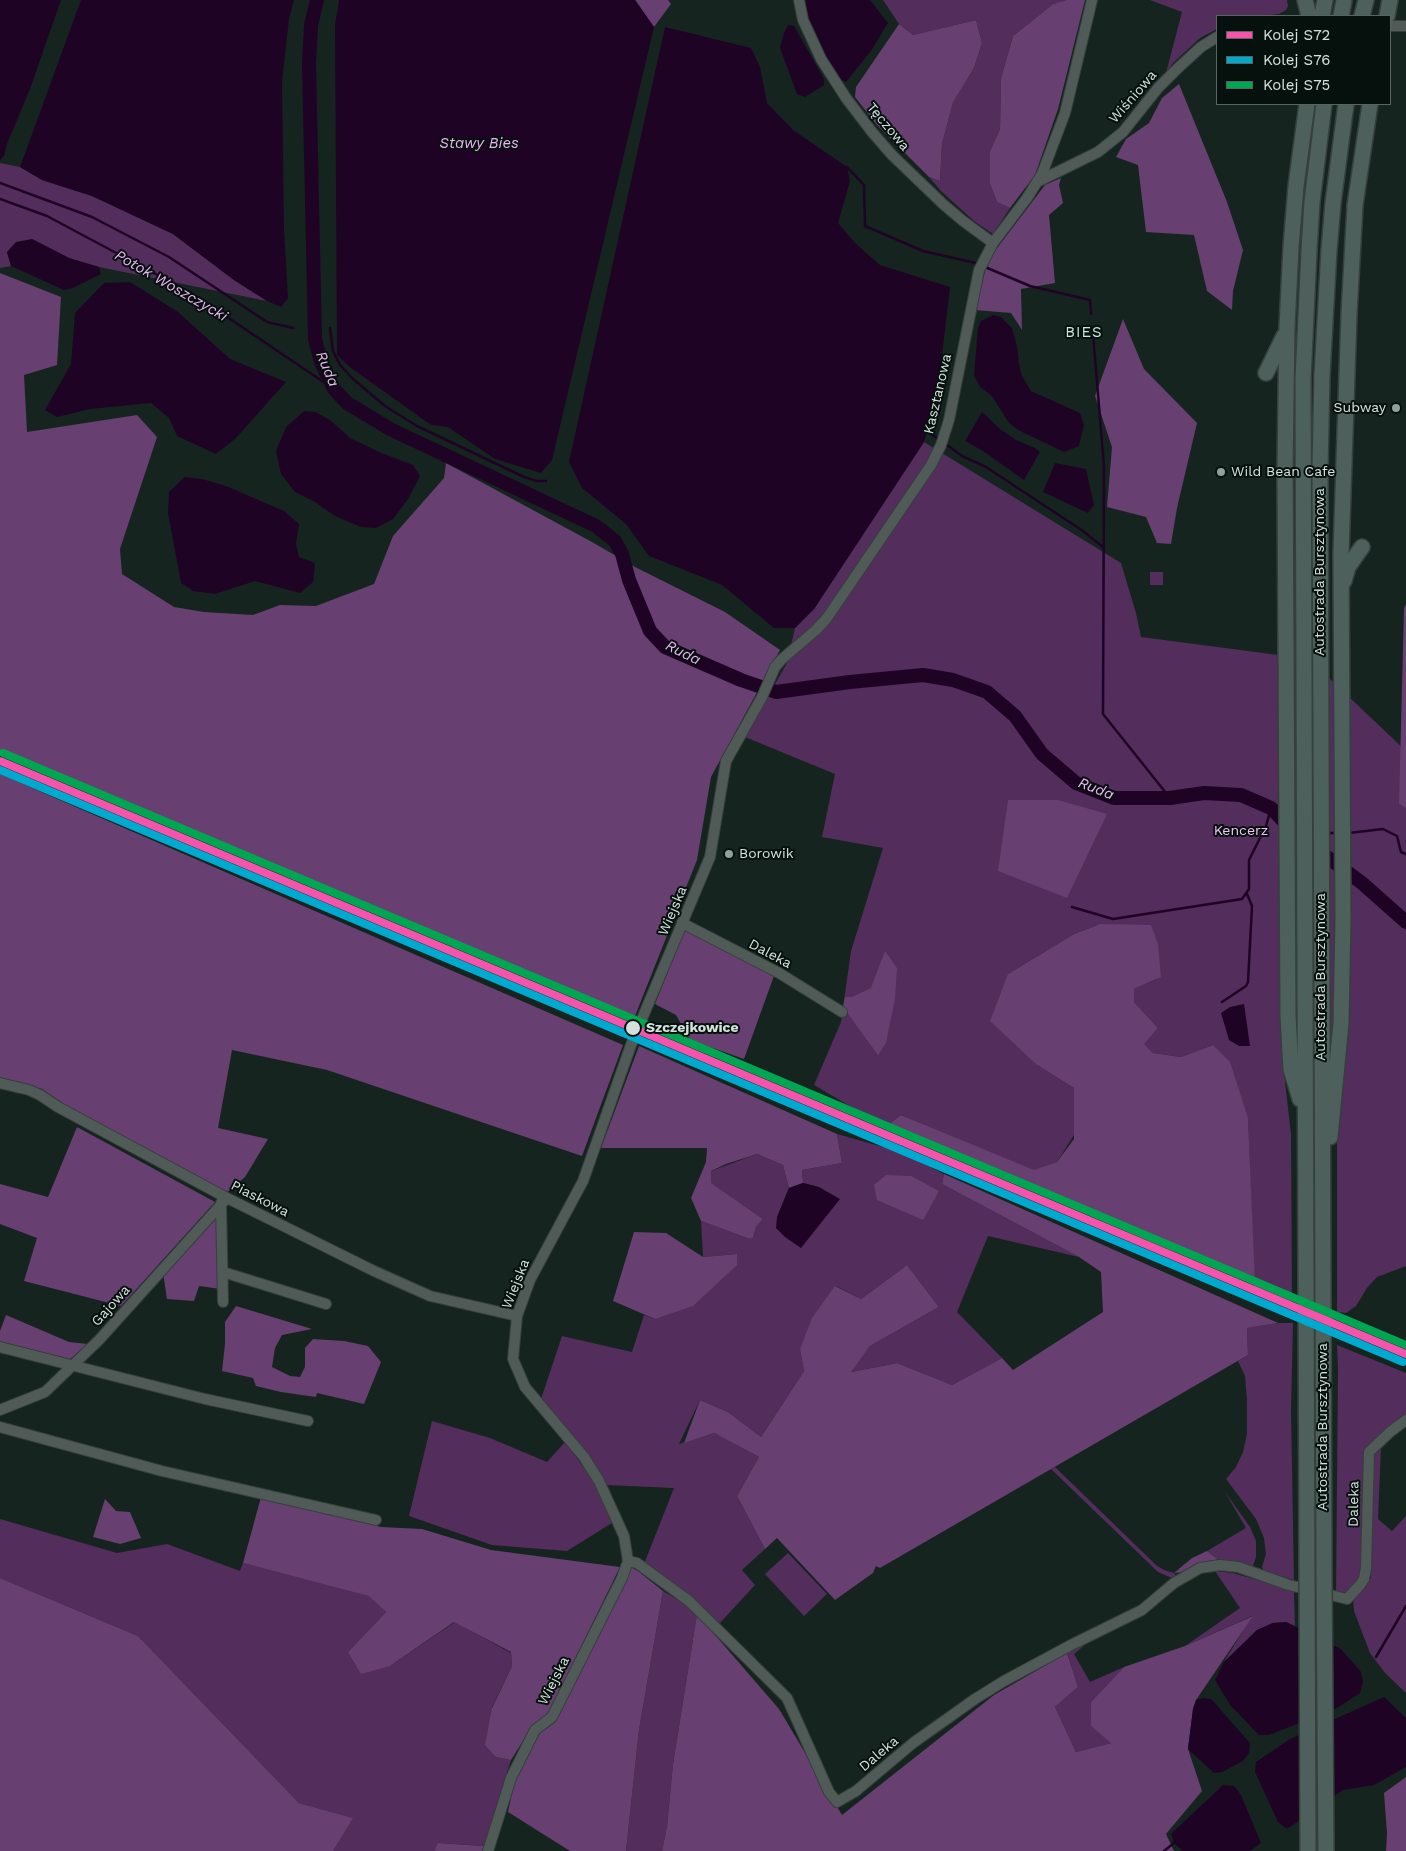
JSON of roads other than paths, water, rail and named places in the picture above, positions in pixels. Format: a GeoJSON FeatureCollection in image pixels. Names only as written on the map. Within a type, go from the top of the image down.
{"type":"FeatureCollection","features":[{"type":"Feature","properties":{"kind":"highway"},"geometry":{"type":"LineString","coordinates":[[1305,0],[1309,15]]}},
{"type":"Feature","properties":{"kind":"highway"},"geometry":{"type":"LineString","coordinates":[[1322,15],[1326,0]]}},
{"type":"Feature","properties":{"kind":"highway"},"geometry":{"type":"LineString","coordinates":[[1341,15],[1344,0]]}},
{"type":"Feature","properties":{"kind":"highway"},"geometry":{"type":"LineString","coordinates":[[1362,15],[1366,0]]}},
{"type":"Feature","properties":{"kind":"highway"},"geometry":{"type":"LineString","coordinates":[[1387,15],[1390,0]]}},
{"type":"Feature","properties":{"kind":"highway"},"geometry":{"type":"LineString","coordinates":[[1305,1115],[1291,1069],[1288,1016],[1285,470],[1287,328],[1296,186],[1307,105]]}},
{"type":"Feature","properties":{"kind":"highway","name":"Autostrada Bursztynowa"},"geometry":{"type":"LineString","coordinates":[[1308,1851],[1303,380],[1309,241],[1324,105]]}},
{"type":"Feature","properties":{"kind":"highway","name":"Autostrada Bursztynowa"},"geometry":{"type":"LineString","coordinates":[[1326,1851],[1321,1188],[1320,468],[1322,375],[1333,203],[1346,105]]}},
{"type":"Feature","properties":{"kind":"highway"},"geometry":{"type":"LineString","coordinates":[[1321,1188],[1328,1161],[1340,1023],[1343,920],[1343,467],[1355,205],[1370,105]]}},
{"type":"Feature","properties":{"kind":"highway"},"geometry":{"type":"LineString","coordinates":[[1266,373],[1287,328]]}},
{"type":"Feature","properties":{"kind":"highway"},"geometry":{"type":"LineString","coordinates":[[1342,587],[1348,567],[1362,547]]}},
{"type":"Feature","properties":{"kind":"street","name":"Tęczowa"},"geometry":{"type":"LineString","coordinates":[[799,0],[803,20],[821,59],[841,91],[872,132],[892,155],[944,205],[993,243]]}},
{"type":"Feature","properties":{"kind":"street","name":"Kasztanowa"},"geometry":{"type":"LineString","coordinates":[[722,783],[726,761],[762,697],[772,672],[782,659],[827,618],[931,465],[940,446],[949,420],[979,270],[993,243],[1042,174],[1065,113],[1092,0]]}},
{"type":"Feature","properties":{"kind":"street"},"geometry":{"type":"LineString","coordinates":[[1391,26],[1406,26]]}},
{"type":"Feature","properties":{"kind":"street","name":"Wiśniowa"},"geometry":{"type":"LineString","coordinates":[[1038,181],[1098,152],[1123,132],[1158,88],[1201,47],[1216,38]]}},
{"type":"Feature","properties":{"kind":"street","name":"Wiejska"},"geometry":{"type":"LineString","coordinates":[[488,1851],[511,1778],[535,1730],[552,1717],[622,1578],[628,1561],[624,1536],[599,1482],[584,1457],[525,1387],[513,1358],[517,1316],[530,1280],[583,1181],[631,1044],[710,857],[722,783]]}},
{"type":"Feature","properties":{"kind":"street","name":"Daleka"},"geometry":{"type":"LineString","coordinates":[[682,923],[779,973],[842,1012]]}},
{"type":"Feature","properties":{"kind":"street","name":"Piaskowa"},"geometry":{"type":"LineString","coordinates":[[0,1083],[29,1090],[40,1095],[58,1107],[224,1200],[374,1271],[430,1296],[517,1316]]}},
{"type":"Feature","properties":{"kind":"street"},"geometry":{"type":"LineString","coordinates":[[223,1302],[224,1200]]}},
{"type":"Feature","properties":{"kind":"street","name":"Gajowa"},"geometry":{"type":"LineString","coordinates":[[0,1410],[45,1392],[99,1340],[224,1200]]}},
{"type":"Feature","properties":{"kind":"street"},"geometry":{"type":"LineString","coordinates":[[223,1272],[326,1304]]}},
{"type":"Feature","properties":{"kind":"street"},"geometry":{"type":"LineString","coordinates":[[0,1347],[204,1399],[308,1421]]}},
{"type":"Feature","properties":{"kind":"street","name":"Daleka"},"geometry":{"type":"LineString","coordinates":[[628,1561],[637,1563],[688,1600],[784,1694],[791,1705],[829,1792],[837,1802],[856,1790],[928,1732],[997,1686],[1071,1645],[1142,1610],[1187,1574],[1200,1568],[1220,1565],[1238,1567],[1289,1585],[1347,1599],[1364,1579],[1366,1568],[1369,1452],[1406,1420]]}},
{"type":"Feature","properties":{"kind":"street"},"geometry":{"type":"LineString","coordinates":[[0,1427],[162,1471],[376,1520]]}},
{"type":"Feature","properties":{"kind":"water"},"geometry":{"type":"Polygon","coordinates":[[[0,0],[61,0],[30,89],[7,144],[4,156],[0,160],[0,0]]]}},
{"type":"Feature","properties":{"kind":"water"},"geometry":{"type":"Polygon","coordinates":[[[81,0],[294,0],[289,19],[282,82],[284,230],[288,298],[281,307],[267,301],[234,280],[173,234],[92,196],[42,180],[20,167],[81,0]]]}},
{"type":"Feature","properties":{"kind":"water","name":"Stawy Bies"},"geometry":{"type":"Polygon","coordinates":[[[339,0],[635,0],[654,27],[552,460],[541,473],[495,459],[448,427],[431,425],[351,368],[337,355],[335,25],[339,0]]]}},
{"type":"Feature","properties":{"kind":"water"},"geometry":{"type":"Polygon","coordinates":[[[803,0],[870,0],[888,23],[871,51],[846,82],[839,79],[825,60],[808,23],[803,0]]]}},
{"type":"Feature","properties":{"kind":"water"},"geometry":{"type":"Polygon","coordinates":[[[788,25],[794,26],[824,79],[824,85],[805,97],[797,94],[780,48],[788,25]]]}},
{"type":"Feature","properties":{"kind":"water"},"geometry":{"type":"Polygon","coordinates":[[[665,27],[751,48],[760,67],[767,103],[793,130],[847,167],[850,181],[838,223],[856,244],[880,265],[950,287],[937,398],[924,442],[814,609],[795,628],[774,628],[722,585],[649,556],[626,524],[582,488],[569,462],[665,27]]]}},
{"type":"Feature","properties":{"kind":"water"},"geometry":{"type":"Polygon","coordinates":[[[32,239],[69,258],[99,267],[101,274],[73,288],[64,290],[11,266],[7,252],[16,242],[32,239]]]}},
{"type":"Feature","properties":{"kind":"water"},"geometry":{"type":"Polygon","coordinates":[[[130,282],[178,312],[230,359],[286,382],[236,438],[216,454],[177,436],[169,418],[151,403],[90,409],[57,417],[45,410],[71,364],[75,313],[104,283],[130,282]]]}},
{"type":"Feature","properties":{"kind":"water"},"geometry":{"type":"Polygon","coordinates":[[[993,315],[1001,317],[1012,328],[1022,376],[1031,391],[1080,413],[1084,425],[1079,446],[1064,452],[1018,430],[1009,423],[992,396],[980,387],[974,375],[978,328],[981,321],[993,315]]]}},
{"type":"Feature","properties":{"kind":"water"},"geometry":{"type":"Polygon","coordinates":[[[304,411],[315,412],[330,420],[350,438],[413,465],[420,476],[408,499],[393,519],[376,528],[361,527],[335,516],[315,502],[295,492],[281,474],[276,451],[286,427],[304,411]]]}},
{"type":"Feature","properties":{"kind":"water"},"geometry":{"type":"Polygon","coordinates":[[[982,412],[1000,429],[1016,440],[1040,452],[1024,480],[983,451],[965,441],[982,412]]]}},
{"type":"Feature","properties":{"kind":"water"},"geometry":{"type":"Polygon","coordinates":[[[1055,463],[1086,469],[1094,505],[1088,513],[1043,492],[1055,463]]]}},
{"type":"Feature","properties":{"kind":"water"},"geometry":{"type":"Polygon","coordinates":[[[185,477],[202,479],[226,486],[284,511],[299,524],[296,544],[299,557],[315,563],[313,582],[300,593],[255,581],[215,594],[193,591],[181,583],[168,513],[169,492],[185,477]]]}},
{"type":"Feature","properties":{"kind":"water"},"geometry":{"type":"Polygon","coordinates":[[[1244,1004],[1250,1046],[1239,1046],[1229,1040],[1221,1013],[1230,1007],[1244,1004]]]}},
{"type":"Feature","properties":{"kind":"water"},"geometry":{"type":"Polygon","coordinates":[[[803,1183],[819,1187],[840,1199],[801,1248],[776,1228],[777,1217],[789,1188],[803,1183]]]}},
{"type":"Feature","properties":{"kind":"water"},"geometry":{"type":"Polygon","coordinates":[[[1286,1622],[1341,1649],[1361,1672],[1363,1682],[1360,1693],[1337,1708],[1269,1735],[1259,1735],[1230,1705],[1215,1680],[1224,1662],[1257,1630],[1273,1623],[1286,1622]]]}},
{"type":"Feature","properties":{"kind":"water"},"geometry":{"type":"Polygon","coordinates":[[[1384,1697],[1406,1718],[1406,1767],[1374,1785],[1343,1790],[1287,1829],[1278,1822],[1255,1772],[1256,1762],[1290,1739],[1384,1697]]]}},
{"type":"Feature","properties":{"kind":"water"},"geometry":{"type":"Polygon","coordinates":[[[1211,1699],[1250,1743],[1249,1753],[1243,1761],[1222,1772],[1214,1773],[1188,1749],[1193,1709],[1196,1700],[1211,1699]]]}},
{"type":"Feature","properties":{"kind":"water"},"geometry":{"type":"Polygon","coordinates":[[[1223,1785],[1234,1786],[1241,1795],[1261,1843],[1250,1851],[1183,1851],[1174,1843],[1171,1834],[1223,1785]]]}},
{"type":"Feature","properties":{"kind":"waterway","name":"Ruda"},"geometry":{"type":"LineString","coordinates":[[317,0],[311,25],[309,64],[315,339],[321,362],[334,389],[347,403],[390,429],[596,526],[615,541],[622,554],[629,580],[650,631],[665,647],[741,680],[776,692],[923,675],[953,680],[987,692],[1015,716],[1042,754],[1076,783],[1114,798],[1170,798],[1204,793],[1241,795],[1271,808],[1295,833],[1362,883],[1406,922]]}},
{"type":"Feature","properties":{"kind":"waterway"},"geometry":{"type":"LineString","coordinates":[[847,167],[864,185],[865,226],[923,251],[976,263]]}},
{"type":"Feature","properties":{"kind":"waterway"},"geometry":{"type":"LineString","coordinates":[[0,183],[92,217],[169,257],[267,322],[293,328]]}},
{"type":"Feature","properties":{"kind":"waterway","name":"Potok Woszczycki"},"geometry":{"type":"LineString","coordinates":[[0,199],[47,216],[193,294],[334,389]]}},
{"type":"Feature","properties":{"kind":"waterway"},"geometry":{"type":"LineString","coordinates":[[985,267],[1030,286],[1090,300],[1091,314]]}},
{"type":"Feature","properties":{"kind":"waterway"},"geometry":{"type":"LineString","coordinates":[[330,328],[333,351],[340,365],[352,378],[385,406],[417,426],[524,477],[537,481],[546,481]]}},
{"type":"Feature","properties":{"kind":"waterway"},"geometry":{"type":"LineString","coordinates":[[1093,334],[1104,466],[1103,714],[1170,798]]}},
{"type":"Feature","properties":{"kind":"waterway"},"geometry":{"type":"LineString","coordinates":[[928,432],[937,438]]}},
{"type":"Feature","properties":{"kind":"waterway"},"geometry":{"type":"LineString","coordinates":[[947,445],[962,456],[986,467],[1083,531],[1104,548]]}},
{"type":"Feature","properties":{"kind":"waterway"},"geometry":{"type":"LineString","coordinates":[[1072,907],[1113,919],[1242,899],[1249,889],[1249,860],[1266,826],[1271,808]]}},
{"type":"Feature","properties":{"kind":"waterway"},"geometry":{"type":"LineString","coordinates":[[1349,833],[1383,829],[1397,836],[1401,852],[1406,854]]}},
{"type":"Feature","properties":{"kind":"waterway"},"geometry":{"type":"LineString","coordinates":[[1326,833],[1338,833]]}},
{"type":"Feature","properties":{"kind":"waterway"},"geometry":{"type":"LineString","coordinates":[[1222,1002],[1246,986],[1248,982],[1252,906],[1247,894]]}},
{"type":"Feature","properties":{"kind":"waterway"},"geometry":{"type":"LineString","coordinates":[[1376,1657],[1406,1606]]}},
{"type":"Feature","properties":{"kind":"waterway"},"geometry":{"type":"LineString","coordinates":[[1164,1851],[1174,1843]]}},
{"type":"Feature","properties":{"kind":"rail line","name":"S75"},"geometry":{"type":"LineString","coordinates":[[3,753],[1406,1345]]}},
{"type":"Feature","properties":{"kind":"rail line","name":"S72"},"geometry":{"type":"LineString","coordinates":[[0,761],[1406,1354]]}},
{"type":"Feature","properties":{"kind":"rail line","name":"S76"},"geometry":{"type":"LineString","coordinates":[[0,770],[1403,1362]]}},
{"type":"Feature","properties":{"kind":"place","name":"Subway"},"geometry":{"type":"Point","coordinates":[1396,408]}},
{"type":"Feature","properties":{"kind":"place","name":"Wild Bean Cafe"},"geometry":{"type":"Point","coordinates":[1221,472]}},
{"type":"Feature","properties":{"kind":"place","name":"Borowik"},"geometry":{"type":"Point","coordinates":[729,854]}},
{"type":"Feature","properties":{"kind":"place","name":"Szczejkowice"},"geometry":{"type":"Point","coordinates":[633,1028]}},
{"type":"Feature","properties":{"kind":"district","name":"BIES"},"geometry":{"type":"Point","coordinates":[1084,333]}},
{"type":"Feature","properties":{"kind":"park label","name":"Kencerz"},"geometry":{"type":"Point","coordinates":[1241,831]}}]}
